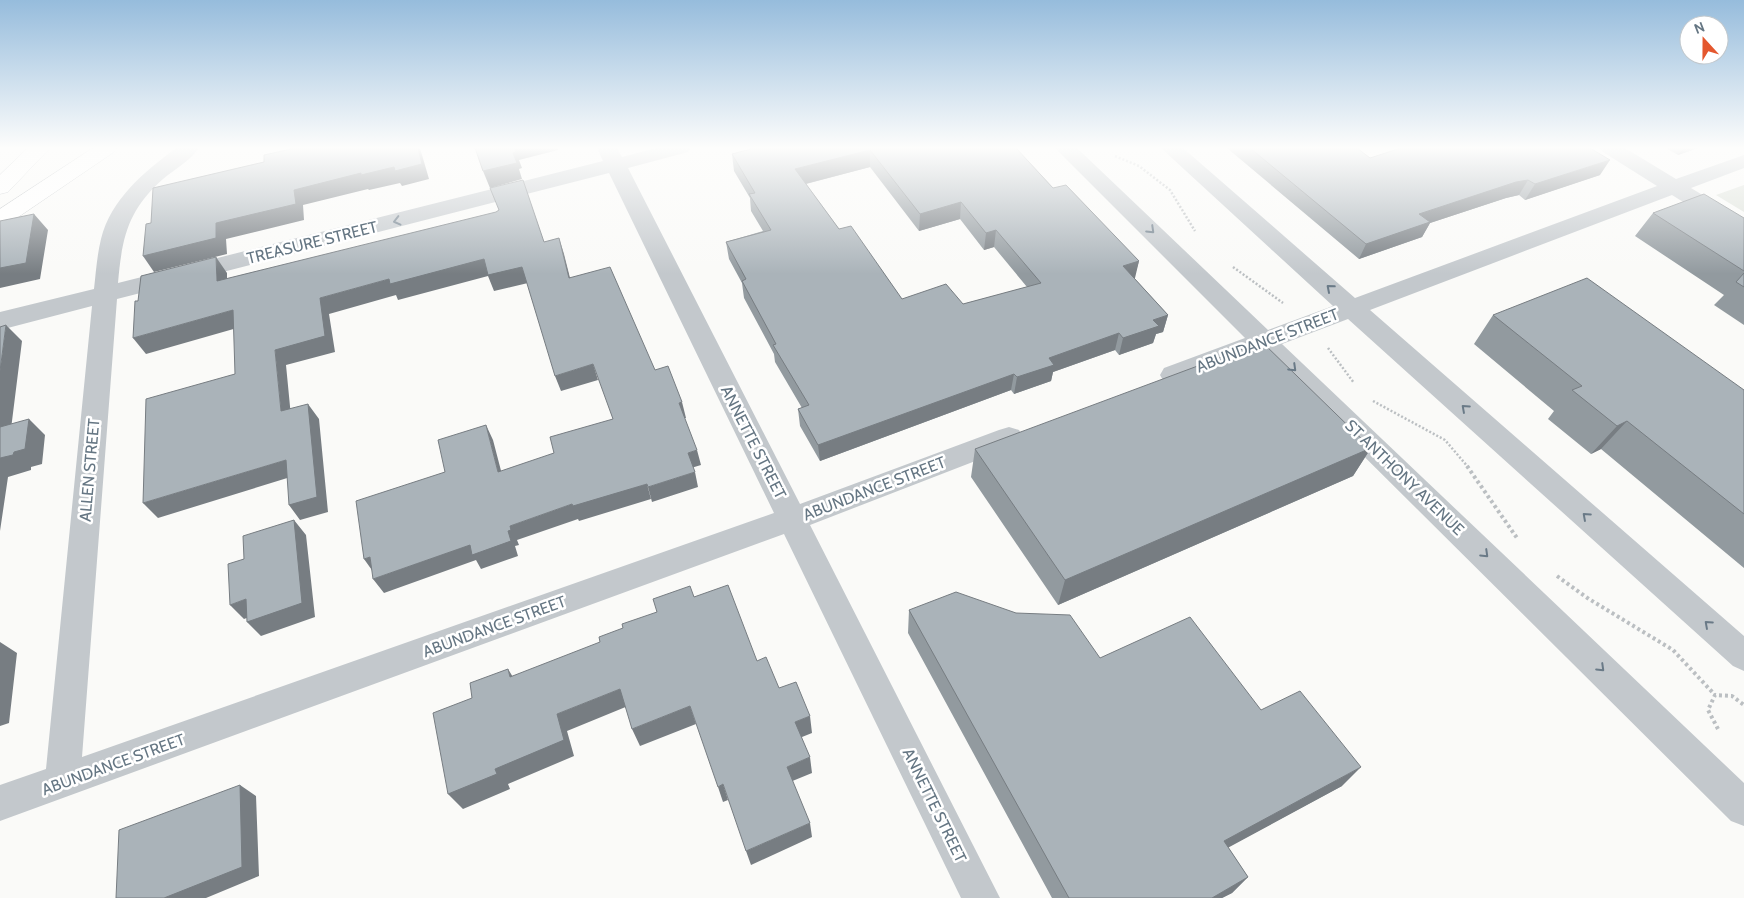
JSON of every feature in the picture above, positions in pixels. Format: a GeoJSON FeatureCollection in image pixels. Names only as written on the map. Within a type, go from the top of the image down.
{"type":"FeatureCollection","features":[{"type":"Feature","properties":{"kind":"main road"},"geometry":{"type":"LineString","coordinates":[[0,219],[44,190]]}},
{"type":"Feature","properties":{"kind":"street","name":"ALLEN STREET"},"geometry":{"type":"LineString","coordinates":[[62,782],[105,295],[115,230],[129,202],[141,190]]}},
{"type":"Feature","properties":{"kind":"street","name":"TREASURE STREET"},"geometry":{"type":"LineString","coordinates":[[0,321],[105,295],[490,190]]}},
{"type":"Feature","properties":{"kind":"street","name":"ANNETTE STREET"},"geometry":{"type":"LineString","coordinates":[[627,190],[981,898]]}},
{"type":"Feature","properties":{"kind":"street","name":"ST ANTHONY AVENUE"},"geometry":{"type":"LineString","coordinates":[[1109,190],[1744,808]]}},
{"type":"Feature","properties":{"kind":"street"},"geometry":{"type":"LineString","coordinates":[[1219,190],[1744,656]]}},
{"type":"Feature","properties":{"kind":"street","name":"ABUNDANCE STREET"},"geometry":{"type":"LineString","coordinates":[[1145,386],[1666,190]]}},
{"type":"Feature","properties":{"kind":"street"},"geometry":{"type":"LineString","coordinates":[[1679,190],[1744,230]]}},
{"type":"Feature","properties":{"kind":"street","name":"ABUNDANCE STREET"},"geometry":{"type":"LineString","coordinates":[[0,803],[792,519],[1034,428]]}},
{"type":"Feature","properties":{"kind":"path"},"geometry":{"type":"LineString","coordinates":[[1170,190],[1198,235]]}},
{"type":"Feature","properties":{"kind":"path"},"geometry":{"type":"LineString","coordinates":[[1230,266],[1276,297],[1324,342],[1357,386]]}},
{"type":"Feature","properties":{"kind":"path"},"geometry":{"type":"LineString","coordinates":[[1369,399],[1445,440],[1468,467],[1518,540]]}},
{"type":"Feature","properties":{"kind":"path"},"geometry":{"type":"LineString","coordinates":[[1552,572],[1589,599],[1673,650],[1715,695],[1732,696],[1744,705]]}},
{"type":"Feature","properties":{"kind":"path"},"geometry":{"type":"LineString","coordinates":[[1715,695],[1708,710],[1721,736]]}},
{"type":"Feature","properties":{"kind":"shaded area"},"geometry":{"type":"Polygon","coordinates":[[[1730,190],[1744,190],[1744,212],[1716,195],[1730,190]]]}},
{"type":"Feature","properties":{"kind":"building"},"geometry":{"type":"Polygon","coordinates":[[[153,190],[294,190],[296,204],[216,223],[216,238],[143,256],[146,224],[151,223],[153,190]]]}},
{"type":"Feature","properties":{"kind":"building"},"geometry":{"type":"Polygon","coordinates":[[[491,190],[526,190],[544,242],[559,238],[569,278],[610,267],[655,370],[668,366],[682,402],[679,403],[697,450],[688,453],[695,472],[648,487],[647,484],[573,506],[572,504],[510,526],[511,530],[508,531],[511,541],[472,555],[470,545],[373,579],[370,557],[364,559],[356,501],[445,472],[438,440],[486,425],[498,472],[554,453],[550,437],[613,419],[593,364],[555,376],[522,267],[488,275],[484,259],[390,284],[389,279],[320,298],[325,336],[275,350],[281,411],[308,404],[317,497],[289,505],[286,460],[143,503],[146,399],[235,374],[233,310],[133,338],[135,301],[138,301],[141,276],[216,257],[217,281],[499,210],[491,190]]]}},
{"type":"Feature","properties":{"kind":"building"},"geometry":{"type":"Polygon","coordinates":[[[753,190],[810,190],[839,229],[851,226],[902,299],[946,284],[963,304],[1041,283],[996,230],[986,233],[961,202],[920,214],[901,190],[1071,190],[1139,261],[1123,266],[1168,315],[1153,320],[1159,326],[1123,338],[1119,333],[1049,358],[1054,365],[1017,377],[1014,374],[818,445],[798,409],[809,405],[773,345],[776,344],[742,281],[746,279],[726,242],[771,230],[749,194],[755,193],[753,190]]]}},
{"type":"Feature","properties":{"kind":"building"},"geometry":{"type":"Polygon","coordinates":[[[1301,190],[1492,190],[1419,214],[1430,222],[1366,244],[1301,190]]]}},
{"type":"Feature","properties":{"kind":"building"},"geometry":{"type":"Polygon","coordinates":[[[1704,194],[1744,218],[1744,271],[1653,213],[1704,194]]]}},
{"type":"Feature","properties":{"kind":"building"},"geometry":{"type":"Polygon","coordinates":[[[34,214],[26,263],[0,268],[0,221],[34,214]]]}},
{"type":"Feature","properties":{"kind":"building"},"geometry":{"type":"Polygon","coordinates":[[[1744,273],[1744,287],[1736,282],[1744,273]]]}},
{"type":"Feature","properties":{"kind":"building"},"geometry":{"type":"Polygon","coordinates":[[[1587,278],[1744,390],[1744,514],[1627,421],[1617,426],[1572,390],[1582,386],[1493,315],[1587,278]]]}},
{"type":"Feature","properties":{"kind":"building"},"geometry":{"type":"Polygon","coordinates":[[[6,325],[0,371],[0,327],[6,325]]]}},
{"type":"Feature","properties":{"kind":"building"},"geometry":{"type":"Polygon","coordinates":[[[1262,342],[1371,448],[1065,580],[975,449],[1262,342]]]}},
{"type":"Feature","properties":{"kind":"building"},"geometry":{"type":"Polygon","coordinates":[[[29,419],[25,449],[14,452],[13,455],[0,458],[0,427],[29,419]]]}},
{"type":"Feature","properties":{"kind":"building"},"geometry":{"type":"Polygon","coordinates":[[[294,520],[302,603],[247,622],[246,599],[230,605],[228,564],[244,559],[243,536],[294,520]]]}},
{"type":"Feature","properties":{"kind":"building"},"geometry":{"type":"Polygon","coordinates":[[[728,585],[757,661],[766,657],[779,688],[796,682],[810,716],[795,722],[810,757],[787,767],[810,823],[746,851],[723,784],[718,787],[690,706],[632,729],[620,689],[557,714],[564,740],[495,769],[497,774],[448,794],[433,713],[472,698],[470,683],[508,669],[510,677],[600,642],[599,637],[623,628],[622,624],[657,612],[653,599],[690,586],[694,597],[728,585]]]}},
{"type":"Feature","properties":{"kind":"building"},"geometry":{"type":"Polygon","coordinates":[[[956,592],[1016,613],[1070,615],[1100,658],[1190,617],[1261,710],[1300,691],[1361,767],[1224,841],[1248,877],[1212,898],[1069,898],[909,610],[956,592]]]}},
{"type":"Feature","properties":{"kind":"building"},"geometry":{"type":"Polygon","coordinates":[[[240,785],[242,867],[164,898],[116,898],[119,830],[240,785]]]}}]}
